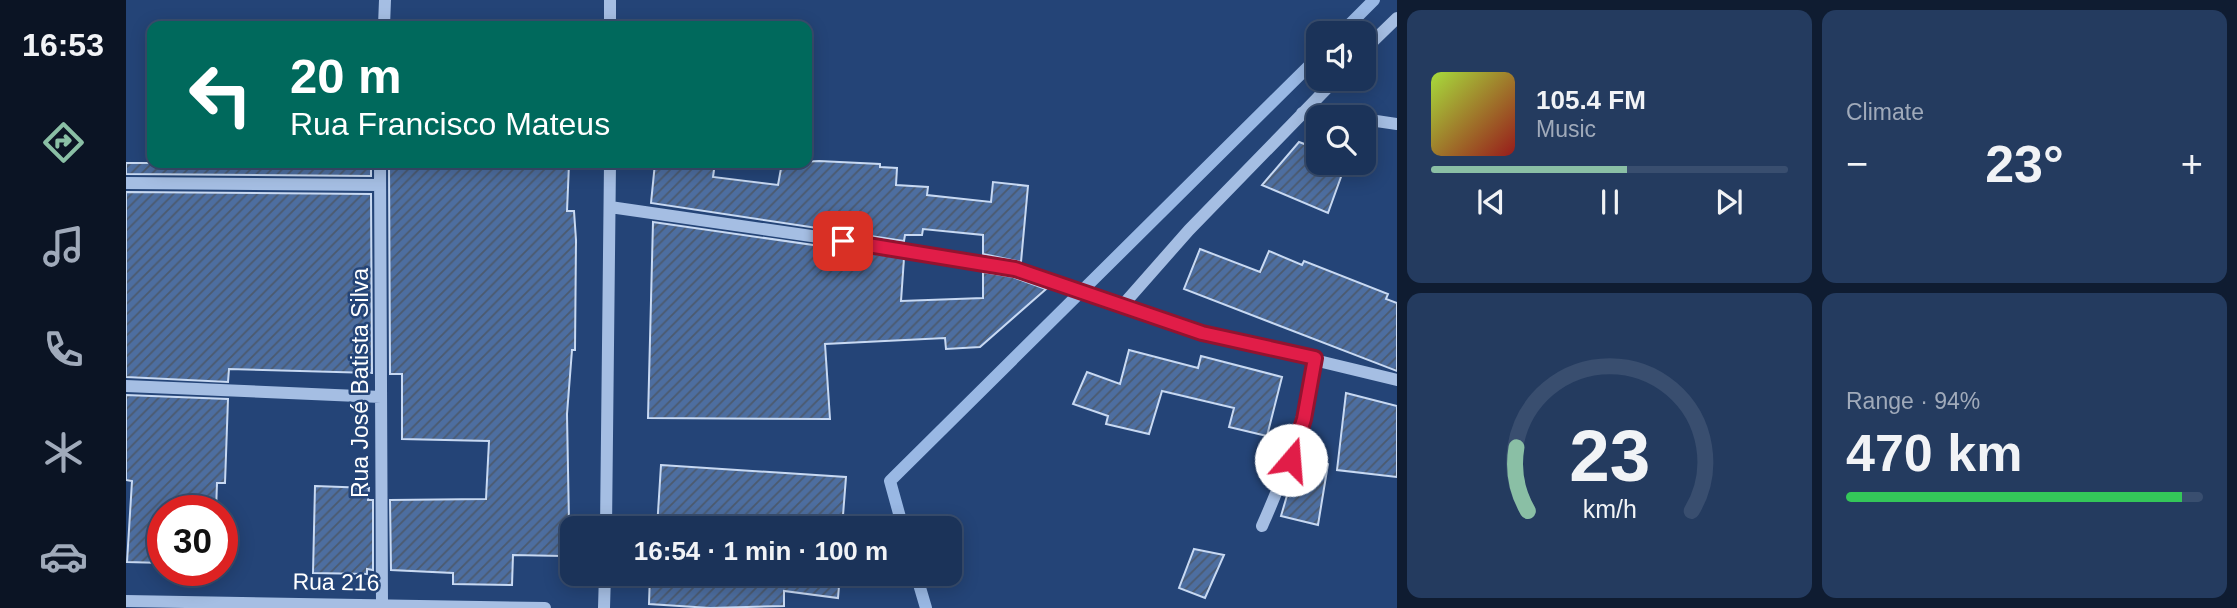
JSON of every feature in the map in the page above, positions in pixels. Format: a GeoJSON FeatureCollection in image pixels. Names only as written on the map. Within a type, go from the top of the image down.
{"type":"FeatureCollection","features":[{"type":"Feature","properties":{"kind":"street"},"geometry":{"type":"LineString","coordinates":[[384,21],[385,0]]}},
{"type":"Feature","properties":{"kind":"street"},"geometry":{"type":"LineString","coordinates":[[610,0],[610,21]]}},
{"type":"Feature","properties":{"kind":"street"},"geometry":{"type":"LineString","coordinates":[[1376,38],[1397,18]]}},
{"type":"Feature","properties":{"kind":"street"},"geometry":{"type":"LineString","coordinates":[[1122,306],[1189,230],[1324,91]]}},
{"type":"Feature","properties":{"kind":"street"},"geometry":{"type":"LineString","coordinates":[[1302,113],[1306,113]]}},
{"type":"Feature","properties":{"kind":"street"},"geometry":{"type":"LineString","coordinates":[[1376,121],[1397,124]]}},
{"type":"Feature","properties":{"kind":"street","name":"Rua José Batista Silva"},"geometry":{"type":"LineString","coordinates":[[380,168],[382,603]]}},
{"type":"Feature","properties":{"kind":"street"},"geometry":{"type":"LineString","coordinates":[[606,516],[610,168]]}},
{"type":"Feature","properties":{"kind":"street"},"geometry":{"type":"LineString","coordinates":[[126,183],[380,185]]}},
{"type":"Feature","properties":{"kind":"street"},"geometry":{"type":"LineString","coordinates":[[610,207],[922,252],[1015,269],[1202,333],[1315,358],[1397,380]]}},
{"type":"Feature","properties":{"kind":"street"},"geometry":{"type":"LineString","coordinates":[[1262,526],[1291,460],[1304,419],[1315,358]]}},
{"type":"Feature","properties":{"kind":"street"},"geometry":{"type":"LineString","coordinates":[[126,386],[381,397]]}},
{"type":"Feature","properties":{"kind":"street"},"geometry":{"type":"LineString","coordinates":[[604,608],[605,586]]}},
{"type":"Feature","properties":{"kind":"street","name":"Rua 216"},"geometry":{"type":"LineString","coordinates":[[126,601],[382,603],[545,608]]}},
{"type":"Feature","properties":{"kind":"building"},"geometry":{"type":"Polygon","coordinates":[[[1299,142],[1306,145],[1306,175],[1342,175],[1328,213],[1262,185],[1299,142]]]}},
{"type":"Feature","properties":{"kind":"building"},"geometry":{"type":"Polygon","coordinates":[[[812,161],[880,164],[880,167],[897,168],[896,185],[928,187],[927,195],[991,202],[993,182],[1028,186],[1021,262],[983,254],[983,235],[923,229],[922,235],[905,235],[904,241],[651,203],[654,168],[714,168],[713,177],[778,185],[781,168],[812,168],[812,161]]]}},
{"type":"Feature","properties":{"kind":"building"},"geometry":{"type":"Polygon","coordinates":[[[126,163],[147,163],[147,168],[371,168],[371,176],[126,174],[126,163]]]}},
{"type":"Feature","properties":{"kind":"building"},"geometry":{"type":"Polygon","coordinates":[[[389,168],[569,168],[567,211],[574,211],[576,240],[575,350],[572,350],[567,414],[569,516],[560,516],[560,556],[513,555],[512,585],[453,584],[453,573],[391,570],[390,500],[486,499],[489,441],[402,439],[402,374],[390,374],[389,168]]]}},
{"type":"Feature","properties":{"kind":"building"},"geometry":{"type":"Polygon","coordinates":[[[126,192],[371,194],[372,373],[229,369],[228,382],[126,377],[126,192]]]}},
{"type":"Feature","properties":{"kind":"building"},"geometry":{"type":"Polygon","coordinates":[[[653,222],[904,258],[901,301],[983,298],[983,272],[1013,277],[1046,289],[980,347],[946,349],[945,338],[825,344],[830,419],[648,418],[653,222]]]}},
{"type":"Feature","properties":{"kind":"building"},"geometry":{"type":"Polygon","coordinates":[[[1200,249],[1260,272],[1269,251],[1302,265],[1304,261],[1388,294],[1386,299],[1397,303],[1397,371],[1184,289],[1200,249]]]}},
{"type":"Feature","properties":{"kind":"building"},"geometry":{"type":"Polygon","coordinates":[[[1129,350],[1198,368],[1201,356],[1282,377],[1267,436],[1229,427],[1234,408],[1162,391],[1149,434],[1106,424],[1108,416],[1073,404],[1087,372],[1120,384],[1129,350]]]}},
{"type":"Feature","properties":{"kind":"building"},"geometry":{"type":"Polygon","coordinates":[[[1346,393],[1397,406],[1397,477],[1337,470],[1346,393]]]}},
{"type":"Feature","properties":{"kind":"building"},"geometry":{"type":"Polygon","coordinates":[[[126,395],[228,399],[225,483],[217,483],[217,495],[147,495],[147,563],[127,562],[132,481],[126,480],[126,395]]]}},
{"type":"Feature","properties":{"kind":"building"},"geometry":{"type":"Polygon","coordinates":[[[1298,458],[1328,464],[1318,525],[1281,516],[1298,458]]]}},
{"type":"Feature","properties":{"kind":"building"},"geometry":{"type":"Polygon","coordinates":[[[661,465],[846,477],[843,516],[658,516],[661,465]]]}},
{"type":"Feature","properties":{"kind":"building"},"geometry":{"type":"Polygon","coordinates":[[[315,486],[369,488],[368,500],[373,500],[373,570],[367,569],[367,574],[313,573],[315,486]]]}},
{"type":"Feature","properties":{"kind":"building"},"geometry":{"type":"Polygon","coordinates":[[[1194,549],[1224,555],[1205,598],[1179,588],[1194,549]]]}},
{"type":"Feature","properties":{"kind":"building"},"geometry":{"type":"Polygon","coordinates":[[[650,586],[839,586],[838,598],[784,591],[784,606],[710,608],[649,604],[650,586]]]}},
{"type":"Feature","properties":{"kind":"waterway"},"geometry":{"type":"LineString","coordinates":[[1353,21],[1374,0]]}},
{"type":"Feature","properties":{"kind":"waterway"},"geometry":{"type":"LineString","coordinates":[[900,516],[890,481],[1306,69]]}},
{"type":"Feature","properties":{"kind":"waterway"},"geometry":{"type":"LineString","coordinates":[[920,586],[926,608]]}},
{"type":"Feature","properties":{"kind":"route"},"geometry":{"type":"LineString","coordinates":[[843,241],[1015,269],[1078,288],[1202,333],[1315,358],[1304,419],[1291,460]]}}]}
